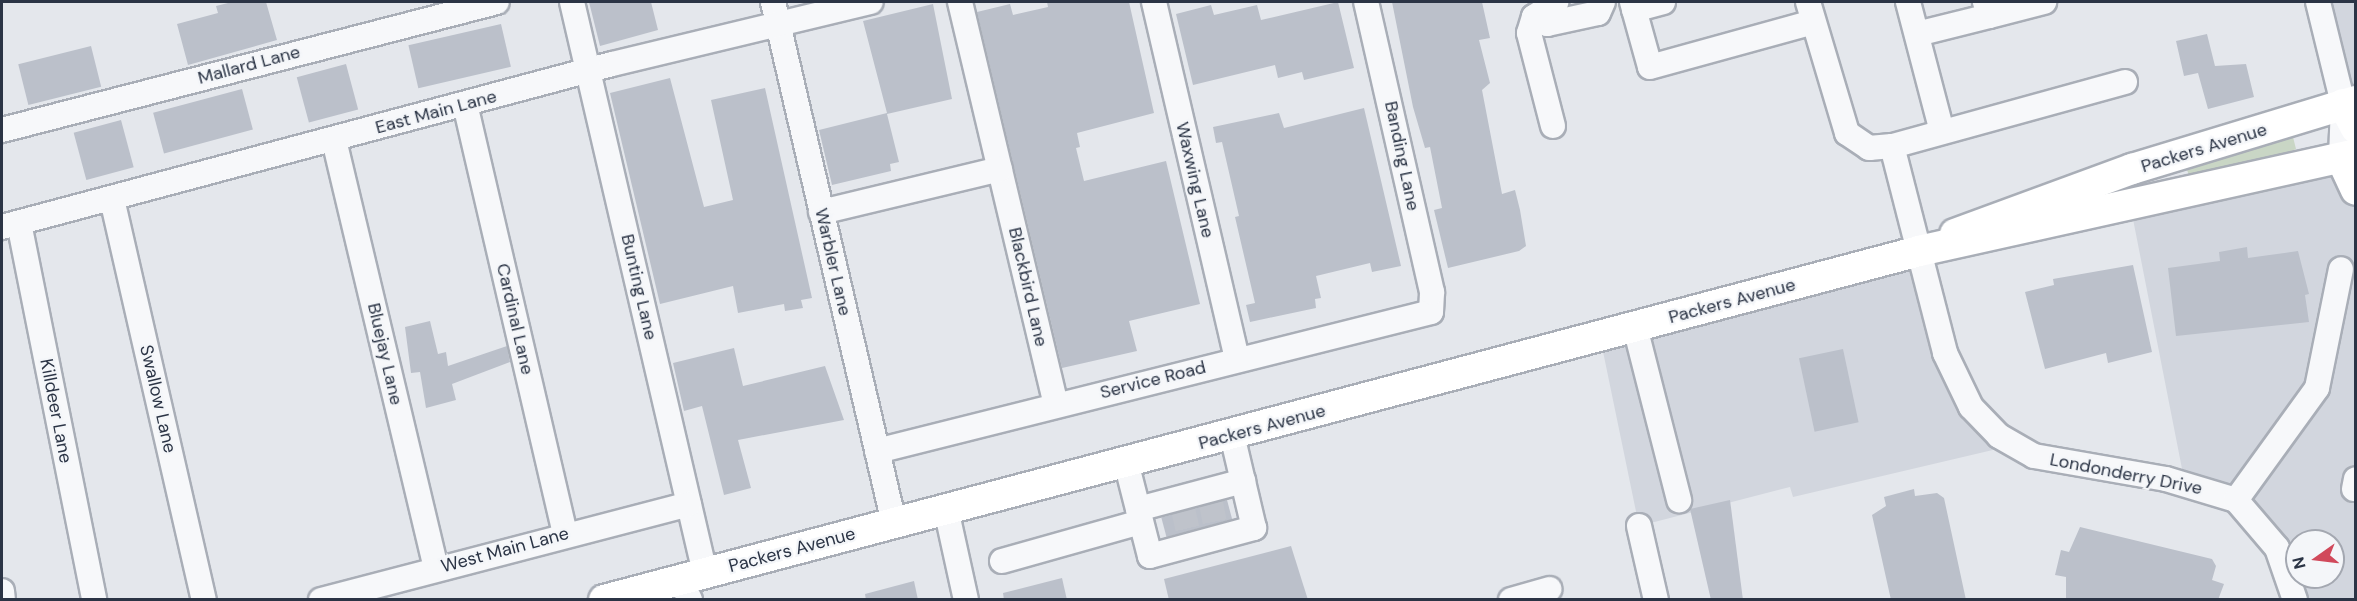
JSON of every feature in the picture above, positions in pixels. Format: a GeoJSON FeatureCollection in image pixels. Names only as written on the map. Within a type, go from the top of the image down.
{"type":"FeatureCollection","features":[{"type":"Feature","properties":{"kind":"main road","name":"Packers Avenue"},"geometry":{"type":"LineString","coordinates":[[1920,251],[1996,215],[2351,111]]}},
{"type":"Feature","properties":{"kind":"main road","name":"Packers Avenue"},"geometry":{"type":"LineString","coordinates":[[604,600],[691,584],[894,523],[1920,251],[2348,156]]}},
{"type":"Feature","properties":{"kind":"main road"},"geometry":{"type":"LineString","coordinates":[[2348,156],[2355,190]]}},
{"type":"Feature","properties":{"kind":"street","name":"Mallard Lane"},"geometry":{"type":"LineString","coordinates":[[2,130],[496,2]]}},
{"type":"Feature","properties":{"kind":"street","name":"Bunting Lane"},"geometry":{"type":"LineString","coordinates":[[572,2],[689,504],[691,584]]}},
{"type":"Feature","properties":{"kind":"street","name":"East Main Lane"},"geometry":{"type":"LineString","coordinates":[[10,225],[589,73],[775,13],[870,2]]}},
{"type":"Feature","properties":{"kind":"street","name":"Blackbird Lane"},"geometry":{"type":"LineString","coordinates":[[960,2],[1056,404]]}},
{"type":"Feature","properties":{"kind":"street","name":"Waxwing Lane"},"geometry":{"type":"LineString","coordinates":[[1154,2],[1238,358]]}},
{"type":"Feature","properties":{"kind":"street","name":"Banding Lane"},"geometry":{"type":"LineString","coordinates":[[1366,2],[1432,292],[1431,312]]}},
{"type":"Feature","properties":{"kind":"street"},"geometry":{"type":"LineString","coordinates":[[1553,126],[1529,33],[1534,17],[1557,2]]}},
{"type":"Feature","properties":{"kind":"street"},"geometry":{"type":"LineString","coordinates":[[1534,17],[1547,24],[1598,13],[1603,2]]}},
{"type":"Feature","properties":{"kind":"street"},"geometry":{"type":"LineString","coordinates":[[1663,2],[1633,6],[1650,67],[1811,12],[1848,133],[1869,148],[1892,146],[2125,82]]}},
{"type":"Feature","properties":{"kind":"street"},"geometry":{"type":"LineString","coordinates":[[1908,2],[1942,132]]}},
{"type":"Feature","properties":{"kind":"street"},"geometry":{"type":"LineString","coordinates":[[1917,34],[1987,9],[2044,2]]}},
{"type":"Feature","properties":{"kind":"street"},"geometry":{"type":"LineString","coordinates":[[2318,2],[2351,111],[2348,156]]}},
{"type":"Feature","properties":{"kind":"street","name":"Warbler Lane"},"geometry":{"type":"LineString","coordinates":[[775,13],[894,523]]}},
{"type":"Feature","properties":{"kind":"street","name":"Cardinal Lane"},"geometry":{"type":"LineString","coordinates":[[465,104],[565,534]]}},
{"type":"Feature","properties":{"kind":"street","name":"Bluejay Lane"},"geometry":{"type":"LineString","coordinates":[[334,140],[436,568]]}},
{"type":"Feature","properties":{"kind":"street","name":"Londonderry Drive"},"geometry":{"type":"LineString","coordinates":[[1892,146],[1957,386],[1999,436],[2052,462],[2166,479],[2236,501]]}},
{"type":"Feature","properties":{"kind":"street"},"geometry":{"type":"LineString","coordinates":[[821,212],[1000,170]]}},
{"type":"Feature","properties":{"kind":"street","name":"Swallow Lane"},"geometry":{"type":"LineString","coordinates":[[112,199],[204,600]]}},
{"type":"Feature","properties":{"kind":"street","name":"Killdeer Lane"},"geometry":{"type":"LineString","coordinates":[[10,225],[94,600]]}},
{"type":"Feature","properties":{"kind":"street"},"geometry":{"type":"LineString","coordinates":[[2295,600],[2277,548],[2236,501],[2317,388],[2341,269]]}},
{"type":"Feature","properties":{"kind":"street","name":"Service Road"},"geometry":{"type":"LineString","coordinates":[[877,451],[1238,358],[1431,312]]}},
{"type":"Feature","properties":{"kind":"street"},"geometry":{"type":"LineString","coordinates":[[1635,327],[1679,500]]}},
{"type":"Feature","properties":{"kind":"street"},"geometry":{"type":"LineString","coordinates":[[1126,462],[1150,556],[1190,538],[1217,530],[1254,528],[1232,435]]}},
{"type":"Feature","properties":{"kind":"street"},"geometry":{"type":"LineString","coordinates":[[1002,561],[1243,481]]}},
{"type":"Feature","properties":{"kind":"street","name":"West Main Lane"},"geometry":{"type":"LineString","coordinates":[[321,600],[565,534],[689,504]]}},
{"type":"Feature","properties":{"kind":"street"},"geometry":{"type":"LineString","coordinates":[[946,509],[966,600]]}},
{"type":"Feature","properties":{"kind":"street"},"geometry":{"type":"LineString","coordinates":[[1639,526],[1656,600]]}},
{"type":"Feature","properties":{"kind":"street"},"geometry":{"type":"LineString","coordinates":[[1511,600],[1549,589]]}},
{"type":"Feature","properties":{"kind":"street"},"geometry":{"type":"LineString","coordinates":[[2,591],[3,600]]}},
{"type":"Feature","properties":{"kind":"shaded area"},"geometry":{"type":"Polygon","coordinates":[[[2318,2],[2355,2],[2355,101],[2318,2]]]}},
{"type":"Feature","properties":{"kind":"shaded area"},"geometry":{"type":"Polygon","coordinates":[[[2341,158],[2356,190],[2355,599],[2295,599],[2290,589],[2345,589],[2345,529],[2285,529],[2285,578],[2259,523],[2185,484],[2132,214],[2341,158]]]}},
{"type":"Feature","properties":{"kind":"shaded area"},"geometry":{"type":"Polygon","coordinates":[[[1919,251],[1945,353],[2014,445],[1793,497],[1790,487],[1639,526],[1600,337],[1919,251]]]}},
{"type":"Feature","properties":{"kind":"green space"},"geometry":{"type":"Polygon","coordinates":[[[2293,137],[2296,149],[2289,152],[2189,175],[2187,170],[2293,137]]]}},
{"type":"Feature","properties":{"kind":"building"},"geometry":{"type":"Polygon","coordinates":[[[232,2],[266,2],[277,40],[188,65],[177,24],[218,13],[216,6],[232,2]]]}},
{"type":"Feature","properties":{"kind":"building"},"geometry":{"type":"Polygon","coordinates":[[[589,2],[651,2],[658,30],[600,46],[589,2]]]}},
{"type":"Feature","properties":{"kind":"building"},"geometry":{"type":"Polygon","coordinates":[[[1047,2],[1129,2],[1154,113],[1077,133],[1080,147],[1076,148],[1084,181],[1166,161],[1200,304],[1129,321],[1137,351],[1062,368],[977,12],[1010,4],[1013,15],[1048,7],[1047,2]]]}},
{"type":"Feature","properties":{"kind":"building"},"geometry":{"type":"Polygon","coordinates":[[[1338,2],[1354,68],[1304,80],[1302,72],[1278,78],[1275,65],[1193,85],[1176,14],[1211,5],[1214,15],[1257,5],[1261,20],[1338,2]]]}},
{"type":"Feature","properties":{"kind":"building"},"geometry":{"type":"Polygon","coordinates":[[[1392,2],[1482,2],[1490,38],[1479,40],[1490,83],[1482,90],[1502,194],[1515,190],[1520,210],[1526,246],[1519,251],[1448,268],[1434,210],[1442,208],[1430,147],[1425,148],[1413,107],[1392,2]]]}},
{"type":"Feature","properties":{"kind":"building"},"geometry":{"type":"Polygon","coordinates":[[[933,4],[952,99],[887,114],[899,162],[890,164],[891,171],[832,185],[819,130],[887,113],[863,21],[933,4]]]}},
{"type":"Feature","properties":{"kind":"building"},"geometry":{"type":"Polygon","coordinates":[[[501,24],[511,67],[418,88],[408,45],[501,24]]]}},
{"type":"Feature","properties":{"kind":"building"},"geometry":{"type":"Polygon","coordinates":[[[2207,34],[2215,66],[2246,64],[2254,97],[2208,109],[2198,73],[2184,76],[2176,41],[2207,34]]]}},
{"type":"Feature","properties":{"kind":"building"},"geometry":{"type":"Polygon","coordinates":[[[91,46],[101,87],[28,105],[18,64],[91,46]]]}},
{"type":"Feature","properties":{"kind":"building"},"geometry":{"type":"Polygon","coordinates":[[[346,64],[358,109],[309,123],[297,77],[346,64]]]}},
{"type":"Feature","properties":{"kind":"building"},"geometry":{"type":"Polygon","coordinates":[[[670,78],[704,207],[733,200],[711,100],[765,88],[812,298],[801,300],[803,308],[785,311],[784,304],[738,313],[733,286],[660,304],[610,93],[670,78]]]}},
{"type":"Feature","properties":{"kind":"building"},"geometry":{"type":"Polygon","coordinates":[[[242,89],[253,130],[164,153],[153,113],[242,89]]]}},
{"type":"Feature","properties":{"kind":"building"},"geometry":{"type":"Polygon","coordinates":[[[1364,108],[1401,266],[1372,272],[1370,263],[1316,276],[1321,298],[1315,299],[1316,308],[1250,322],[1246,305],[1255,303],[1235,217],[1239,216],[1222,142],[1216,143],[1213,127],[1279,113],[1284,128],[1364,108]]]}},
{"type":"Feature","properties":{"kind":"building"},"geometry":{"type":"Polygon","coordinates":[[[121,120],[134,167],[86,180],[74,133],[121,120]]]}},
{"type":"Feature","properties":{"kind":"building"},"geometry":{"type":"Polygon","coordinates":[[[2247,247],[2248,258],[2298,251],[2309,294],[2305,295],[2309,322],[2176,336],[2168,268],[2220,261],[2219,252],[2247,247]]]}},
{"type":"Feature","properties":{"kind":"building"},"geometry":{"type":"Polygon","coordinates":[[[2133,265],[2152,352],[2108,363],[2106,353],[2045,369],[2025,292],[2054,285],[2053,279],[2133,265]]]}},
{"type":"Feature","properties":{"kind":"building"},"geometry":{"type":"Polygon","coordinates":[[[430,321],[438,354],[446,352],[448,366],[507,346],[510,362],[452,384],[456,400],[426,408],[420,372],[411,373],[405,327],[430,321]]]}},
{"type":"Feature","properties":{"kind":"building"},"geometry":{"type":"Polygon","coordinates":[[[734,348],[743,386],[825,366],[844,420],[738,440],[751,488],[724,495],[702,406],[684,411],[673,363],[734,348]]]}},
{"type":"Feature","properties":{"kind":"building"},"geometry":{"type":"Polygon","coordinates":[[[1843,349],[1859,422],[1815,432],[1799,358],[1843,349]]]}},
{"type":"Feature","properties":{"kind":"building"},"geometry":{"type":"Polygon","coordinates":[[[1914,489],[1915,496],[1937,493],[1944,498],[1966,600],[1891,600],[1872,515],[1886,506],[1884,497],[1914,489]]]}},
{"type":"Feature","properties":{"kind":"building"},"geometry":{"type":"Polygon","coordinates":[[[1227,500],[1232,519],[1166,537],[1161,518],[1227,500]]]}},
{"type":"Feature","properties":{"kind":"building"},"geometry":{"type":"Polygon","coordinates":[[[1730,500],[1743,600],[1711,600],[1690,509],[1730,500]]]}},
{"type":"Feature","properties":{"kind":"building"},"geometry":{"type":"Polygon","coordinates":[[[2080,527],[2212,559],[2216,566],[2212,580],[2224,584],[2218,600],[2066,600],[2066,577],[2055,575],[2061,550],[2069,552],[2080,527]]]}},
{"type":"Feature","properties":{"kind":"building"},"geometry":{"type":"Polygon","coordinates":[[[1291,546],[1308,600],[1169,600],[1164,579],[1291,546]]]}},
{"type":"Feature","properties":{"kind":"building"},"geometry":{"type":"Polygon","coordinates":[[[1062,578],[1067,600],[1004,600],[1003,593],[1062,578]]]}},
{"type":"Feature","properties":{"kind":"building"},"geometry":{"type":"Polygon","coordinates":[[[914,581],[918,600],[866,600],[865,594],[914,581]]]}},
{"type":"Feature","properties":{"kind":"tunnel"},"geometry":{"type":"LineString","coordinates":[[1210,498],[1215,524]]}},
{"type":"Feature","properties":{"kind":"tunnel"},"geometry":{"type":"LineString","coordinates":[[1182,505],[1188,531]]}}]}
